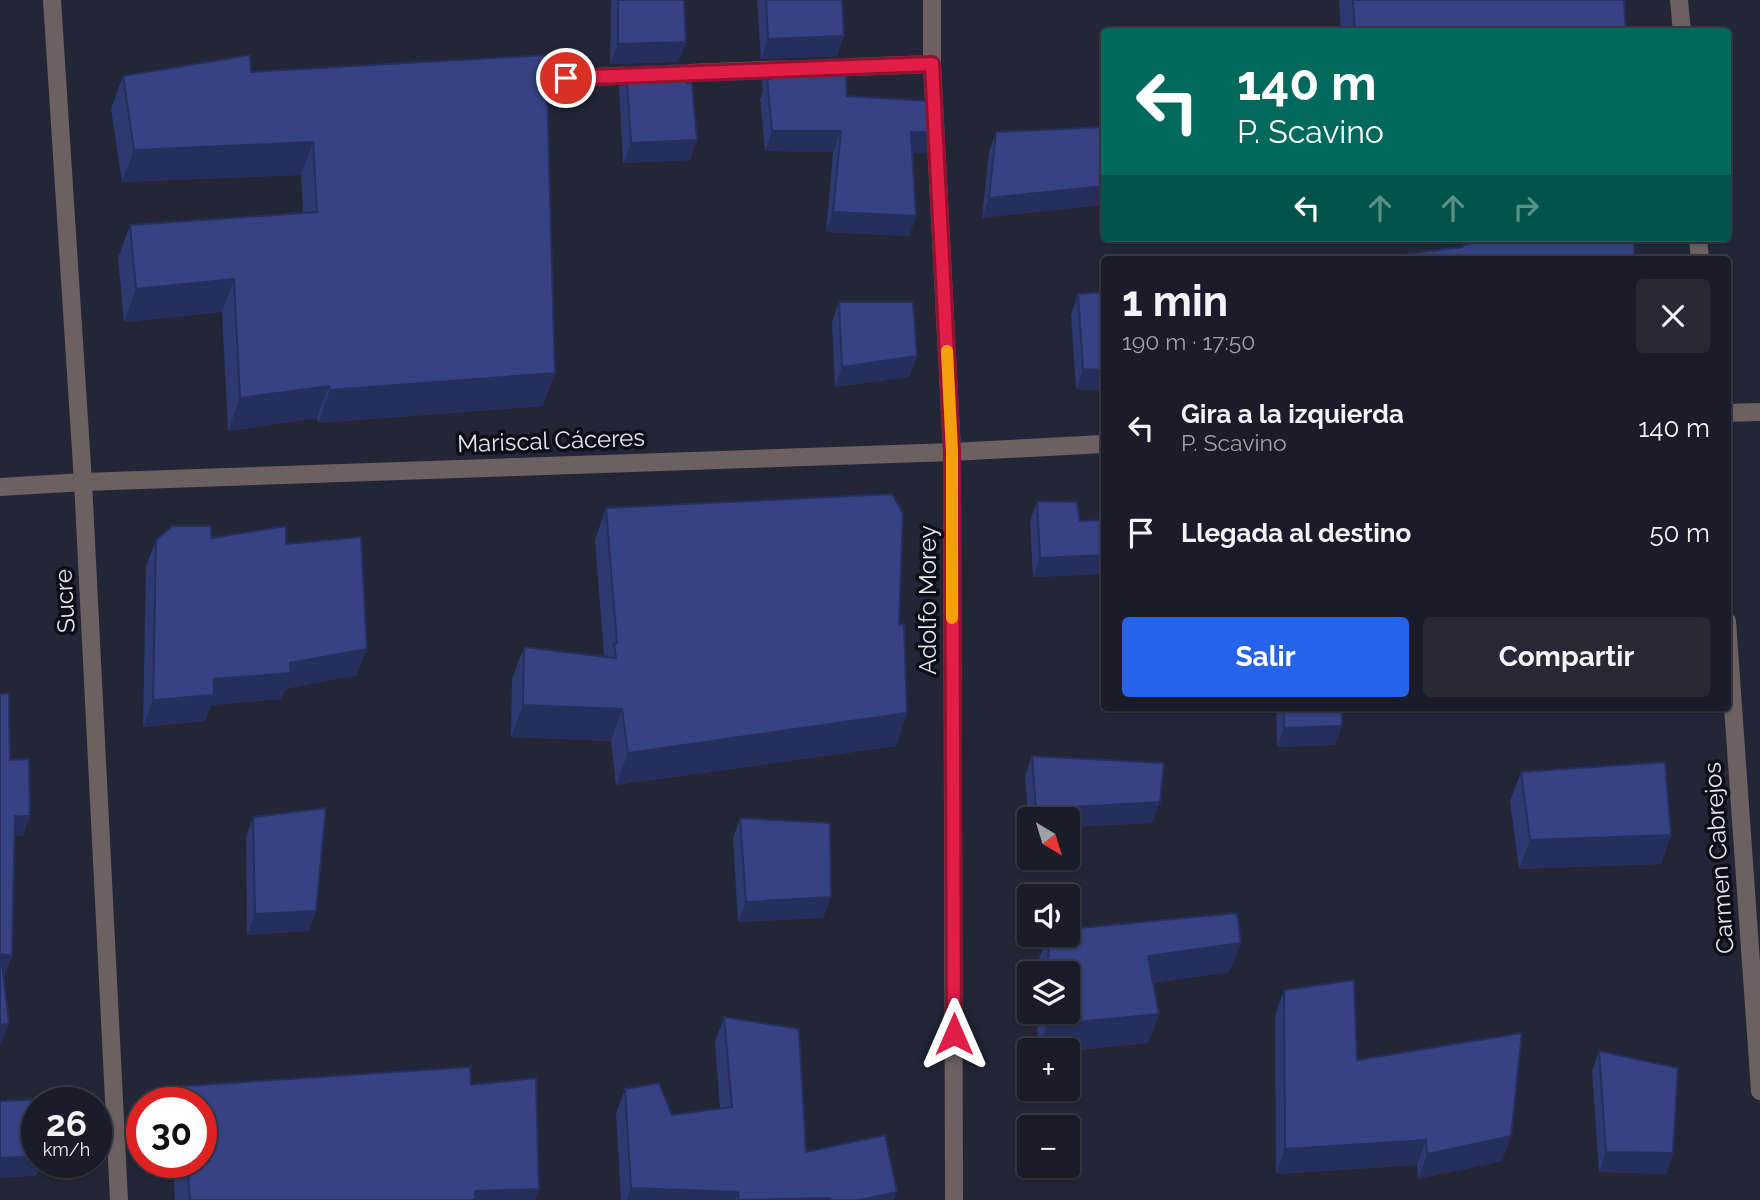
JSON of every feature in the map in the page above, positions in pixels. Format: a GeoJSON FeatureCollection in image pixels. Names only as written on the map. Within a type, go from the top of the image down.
{"type":"FeatureCollection","features":[{"type":"Feature","properties":{"kind":"street","name":"Sucre"},"geometry":{"type":"LineString","coordinates":[[52,0],[83,482],[119,1200]]}},
{"type":"Feature","properties":{"kind":"street","name":"Adolfo Morey"},"geometry":{"type":"LineString","coordinates":[[932,0],[932,64],[952,452],[954,1200]]}},
{"type":"Feature","properties":{"kind":"street"},"geometry":{"type":"LineString","coordinates":[[1679,0],[1682,28]]}},
{"type":"Feature","properties":{"kind":"street"},"geometry":{"type":"LineString","coordinates":[[566,78],[932,64]]}},
{"type":"Feature","properties":{"kind":"street"},"geometry":{"type":"LineString","coordinates":[[1731,413],[1760,412]]}},
{"type":"Feature","properties":{"kind":"street","name":"Mariscal Cáceres"},"geometry":{"type":"LineString","coordinates":[[0,487],[1101,444]]}},
{"type":"Feature","properties":{"kind":"street","name":"Carmen Cabrejos"},"geometry":{"type":"LineString","coordinates":[[1731,678],[1760,1091]]}},
{"type":"Feature","properties":{"kind":"building"},"geometry":{"type":"Polygon","coordinates":[[[618,0],[684,0],[686,42],[618,44],[618,0]]]}},
{"type":"Feature","properties":{"kind":"building"},"geometry":{"type":"Polygon","coordinates":[[[766,0],[842,0],[844,36],[768,39],[766,0]]]}},
{"type":"Feature","properties":{"kind":"building"},"geometry":{"type":"Polygon","coordinates":[[[1353,0],[1624,0],[1626,28],[1355,28],[1353,0]]]}},
{"type":"Feature","properties":{"kind":"building"},"geometry":{"type":"Polygon","coordinates":[[[250,55],[251,72],[546,55],[555,373],[330,390],[329,386],[240,398],[234,279],[136,289],[130,225],[317,212],[313,142],[134,150],[123,76],[250,55]]]}},
{"type":"Feature","properties":{"kind":"building"},"geometry":{"type":"Polygon","coordinates":[[[845,59],[847,96],[931,101],[933,132],[911,132],[916,216],[833,212],[841,131],[772,131],[767,79],[771,79],[770,62],[845,59]]]}},
{"type":"Feature","properties":{"kind":"building"},"geometry":{"type":"Polygon","coordinates":[[[687,65],[687,83],[692,83],[697,140],[631,143],[626,67],[687,65]]]}},
{"type":"Feature","properties":{"kind":"building"},"geometry":{"type":"Polygon","coordinates":[[[1101,127],[1101,186],[989,198],[996,132],[1101,127]]]}},
{"type":"Feature","properties":{"kind":"building"},"geometry":{"type":"Polygon","coordinates":[[[1480,242],[1634,242],[1634,256],[1398,255],[1480,242]]]}},
{"type":"Feature","properties":{"kind":"building"},"geometry":{"type":"Polygon","coordinates":[[[1101,292],[1101,370],[1083,369],[1078,294],[1101,292]]]}},
{"type":"Feature","properties":{"kind":"building"},"geometry":{"type":"Polygon","coordinates":[[[839,302],[913,302],[917,356],[842,367],[839,302]]]}},
{"type":"Feature","properties":{"kind":"building"},"geometry":{"type":"Polygon","coordinates":[[[892,494],[903,513],[899,625],[904,624],[907,713],[628,753],[622,709],[523,705],[524,647],[616,658],[606,508],[892,494]]]}},
{"type":"Feature","properties":{"kind":"building"},"geometry":{"type":"Polygon","coordinates":[[[1037,501],[1077,502],[1080,521],[1101,520],[1101,555],[1040,558],[1037,501]]]}},
{"type":"Feature","properties":{"kind":"building"},"geometry":{"type":"Polygon","coordinates":[[[172,526],[211,526],[211,538],[286,526],[286,544],[361,537],[367,649],[290,663],[291,673],[214,679],[214,695],[153,700],[156,540],[172,526]]]}},
{"type":"Feature","properties":{"kind":"building"},"geometry":{"type":"Polygon","coordinates":[[[9,693],[10,760],[29,759],[30,816],[15,816],[12,956],[1,954],[9,1024],[0,1025],[0,694],[9,693]]]}},
{"type":"Feature","properties":{"kind":"building"},"geometry":{"type":"Polygon","coordinates":[[[1284,711],[1342,711],[1342,726],[1284,728],[1284,711]]]}},
{"type":"Feature","properties":{"kind":"building"},"geometry":{"type":"Polygon","coordinates":[[[1032,756],[1164,763],[1160,802],[1036,807],[1032,756]]]}},
{"type":"Feature","properties":{"kind":"building"},"geometry":{"type":"Polygon","coordinates":[[[1665,762],[1671,835],[1530,840],[1521,772],[1665,762]]]}},
{"type":"Feature","properties":{"kind":"building"},"geometry":{"type":"Polygon","coordinates":[[[326,808],[316,911],[255,914],[253,817],[326,808]]]}},
{"type":"Feature","properties":{"kind":"building"},"geometry":{"type":"Polygon","coordinates":[[[740,818],[830,823],[831,897],[746,902],[740,818]]]}},
{"type":"Feature","properties":{"kind":"building"},"geometry":{"type":"Polygon","coordinates":[[[1237,913],[1241,943],[1148,956],[1159,1014],[1080,1022],[1080,961],[1048,961],[1049,947],[1080,947],[1080,928],[1237,913]]]}},
{"type":"Feature","properties":{"kind":"building"},"geometry":{"type":"Polygon","coordinates":[[[1354,980],[1357,1060],[1522,1033],[1511,1136],[1427,1154],[1426,1140],[1285,1149],[1284,990],[1354,980]]]}},
{"type":"Feature","properties":{"kind":"building"},"geometry":{"type":"Polygon","coordinates":[[[724,1017],[799,1029],[806,1152],[885,1135],[897,1192],[860,1200],[739,1200],[738,1192],[631,1188],[625,1089],[659,1083],[672,1115],[732,1107],[724,1017]]]}},
{"type":"Feature","properties":{"kind":"building"},"geometry":{"type":"Polygon","coordinates":[[[1599,1051],[1678,1068],[1673,1153],[1606,1152],[1599,1051]]]}},
{"type":"Feature","properties":{"kind":"building"},"geometry":{"type":"Polygon","coordinates":[[[470,1067],[471,1085],[536,1078],[539,1189],[475,1191],[475,1200],[190,1200],[188,1178],[217,1178],[217,1087],[183,1086],[470,1067]]]}},
{"type":"Feature","properties":{"kind":"building"},"geometry":{"type":"Polygon","coordinates":[[[21,1100],[21,1157],[0,1158],[0,1101],[21,1100]]]}},
{"type":"Feature","properties":{"kind":"slow traffic"},"geometry":{"type":"LineString","coordinates":[[947,351],[952,452],[952,618]]}},
{"type":"Feature","properties":{"kind":"route"},"geometry":{"type":"LineString","coordinates":[[566,78],[932,64],[952,452],[954,1034]]}}]}
